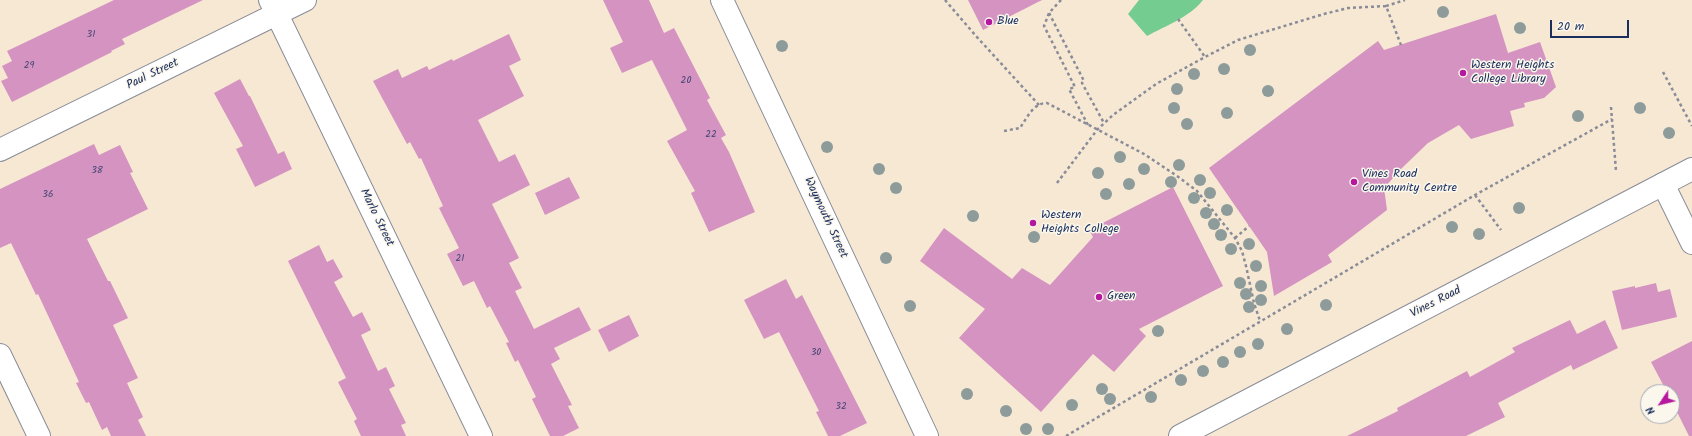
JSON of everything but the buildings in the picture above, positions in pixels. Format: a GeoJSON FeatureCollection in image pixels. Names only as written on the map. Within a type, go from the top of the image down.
{"type":"FeatureCollection","features":[{"type":"Feature","properties":{"kind":"street","name":"Paul Street"},"geometry":{"type":"LineString","coordinates":[[0,150],[274,7],[305,0]]}},
{"type":"Feature","properties":{"kind":"street","name":"Waymouth Street"},"geometry":{"type":"LineString","coordinates":[[722,0],[928,436]]}},
{"type":"Feature","properties":{"kind":"street","name":"Marlo Street"},"geometry":{"type":"LineString","coordinates":[[274,7],[480,436]]}},
{"type":"Feature","properties":{"kind":"street","name":"Vines Road"},"geometry":{"type":"LineString","coordinates":[[1180,436],[1692,169]]}},
{"type":"Feature","properties":{"kind":"street"},"geometry":{"type":"LineString","coordinates":[[1663,184],[1692,243]]}},
{"type":"Feature","properties":{"kind":"street"},"geometry":{"type":"LineString","coordinates":[[0,355],[39,436]]}},
{"type":"Feature","properties":{"kind":"path"},"geometry":{"type":"LineString","coordinates":[[945,0],[980,42],[1039,105]]}},
{"type":"Feature","properties":{"kind":"path"},"geometry":{"type":"LineString","coordinates":[[1061,0],[1049,13],[1044,26],[1075,87]]}},
{"type":"Feature","properties":{"kind":"path"},"geometry":{"type":"LineString","coordinates":[[1057,183],[1096,130],[1104,123],[1132,100],[1156,84],[1205,57],[1238,40],[1324,14],[1348,8],[1386,6],[1405,0]]}},
{"type":"Feature","properties":{"kind":"path"},"geometry":{"type":"LineString","coordinates":[[1386,6],[1400,45]]}},
{"type":"Feature","properties":{"kind":"path"},"geometry":{"type":"LineString","coordinates":[[1049,13],[1084,81],[1082,83],[1104,123]]}},
{"type":"Feature","properties":{"kind":"path"},"geometry":{"type":"LineString","coordinates":[[1178,19],[1205,57]]}},
{"type":"Feature","properties":{"kind":"path"},"geometry":{"type":"LineString","coordinates":[[1663,72],[1692,126]]}},
{"type":"Feature","properties":{"kind":"path"},"geometry":{"type":"LineString","coordinates":[[1082,83],[1069,89],[1088,125]]}},
{"type":"Feature","properties":{"kind":"path"},"geometry":{"type":"LineString","coordinates":[[1004,131],[1020,128],[1032,110],[1039,105],[1047,103],[1144,154],[1177,176],[1197,191],[1235,238],[1242,251],[1254,303],[1260,321]]}},
{"type":"Feature","properties":{"kind":"path"},"geometry":{"type":"LineString","coordinates":[[1611,107],[1616,171]]}},
{"type":"Feature","properties":{"kind":"path"},"geometry":{"type":"LineString","coordinates":[[1066,436],[1476,195],[1612,119]]}},
{"type":"Feature","properties":{"kind":"path"},"geometry":{"type":"LineString","coordinates":[[1476,195],[1501,230]]}},
{"type":"Feature","properties":{"kind":"path"},"geometry":{"type":"LineString","coordinates":[[1235,238],[1249,226]]}},
{"type":"Feature","properties":{"kind":"green space"},"geometry":{"type":"Polygon","coordinates":[[[1139,0],[1203,0],[1198,6],[1184,16],[1147,36],[1128,14],[1139,0]]]}},
{"type":"Feature","properties":{"kind":"place","name":"Blue"},"geometry":{"type":"Point","coordinates":[989,22]}},
{"type":"Feature","properties":{"kind":"place","name":"Western Heights College Library"},"geometry":{"type":"Point","coordinates":[1463,73]}},
{"type":"Feature","properties":{"kind":"place","name":"Vines Road Community Centre"},"geometry":{"type":"Point","coordinates":[1354,182]}},
{"type":"Feature","properties":{"kind":"place","name":"Western Heights College"},"geometry":{"type":"Point","coordinates":[1033,223]}},
{"type":"Feature","properties":{"kind":"place","name":"Green"},"geometry":{"type":"Point","coordinates":[1099,297]}}]}
